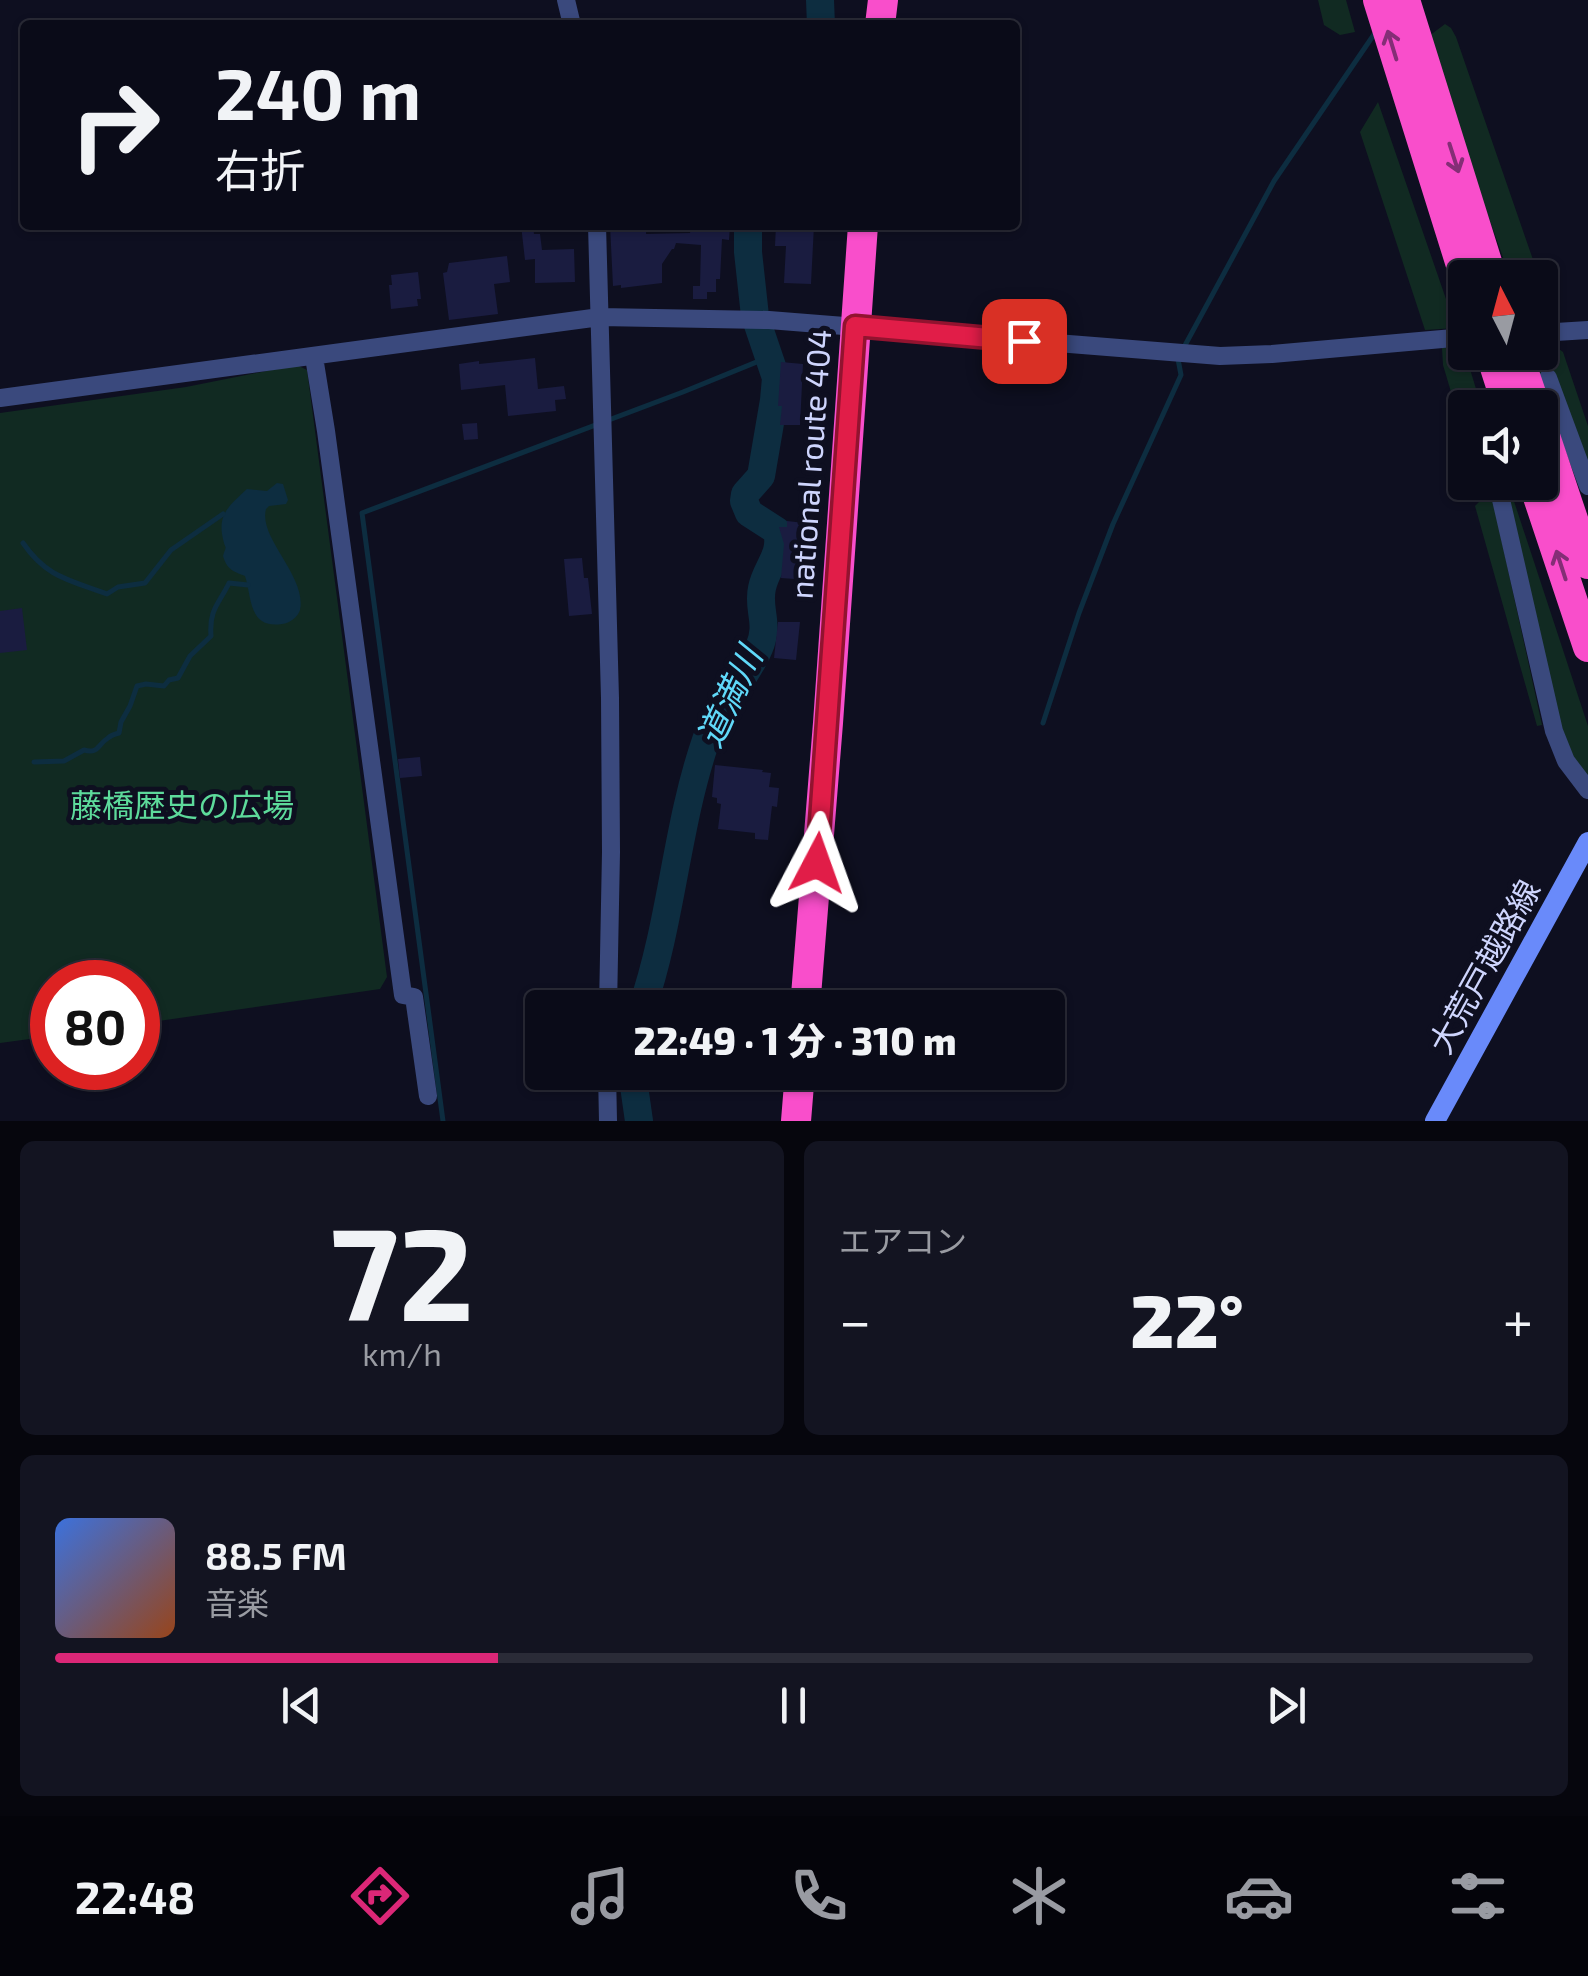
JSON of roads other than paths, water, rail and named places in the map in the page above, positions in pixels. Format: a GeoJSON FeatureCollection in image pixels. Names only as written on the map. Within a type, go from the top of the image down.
{"type":"FeatureCollection","features":[{"type":"Feature","properties":{"kind":"highway"},"geometry":{"type":"LineString","coordinates":[[1378,0],[1459,260]]}},
{"type":"Feature","properties":{"kind":"highway"},"geometry":{"type":"LineString","coordinates":[[1405,0],[1486,260]]}},
{"type":"Feature","properties":{"kind":"highway","name":"national route 404"},"geometry":{"type":"LineString","coordinates":[[806,990],[864,230]]}},
{"type":"Feature","properties":{"kind":"highway"},"geometry":{"type":"LineString","coordinates":[[1558,475],[1588,564]]}},
{"type":"Feature","properties":{"kind":"highway"},"geometry":{"type":"LineString","coordinates":[[1539,500],[1588,647]]}},
{"type":"Feature","properties":{"kind":"highway"},"geometry":{"type":"LineString","coordinates":[[796,1121],[799,1090]]}},
{"type":"Feature","properties":{"kind":"main road","name":"大荒戸越路線"},"geometry":{"type":"LineString","coordinates":[[1435,1121],[1588,842]]}},
{"type":"Feature","properties":{"kind":"street"},"geometry":{"type":"LineString","coordinates":[[597,230],[610,733],[608,990]]}},
{"type":"Feature","properties":{"kind":"street"},"geometry":{"type":"LineString","coordinates":[[0,398],[600,318],[769,320],[1220,356],[1448,338]]}},
{"type":"Feature","properties":{"kind":"street"},"geometry":{"type":"LineString","coordinates":[[1558,332],[1588,330]]}},
{"type":"Feature","properties":{"kind":"street"},"geometry":{"type":"LineString","coordinates":[[314,357],[403,994],[414,998],[428,1096]]}},
{"type":"Feature","properties":{"kind":"street"},"geometry":{"type":"LineString","coordinates":[[1548,378],[1588,486]]}},
{"type":"Feature","properties":{"kind":"street"},"geometry":{"type":"LineString","coordinates":[[1501,500],[1554,730],[1566,762],[1588,790]]}},
{"type":"Feature","properties":{"kind":"street"},"geometry":{"type":"LineString","coordinates":[[607,1090],[608,1121]]}},
{"type":"Feature","properties":{"kind":"water"},"geometry":{"type":"Polygon","coordinates":[[[277,483],[283,484],[288,500],[286,504],[269,506],[265,520],[297,584],[300,610],[288,622],[271,624],[257,617],[245,576],[231,569],[223,556],[226,548],[222,523],[230,505],[247,489],[267,491],[277,483]]]}},
{"type":"Feature","properties":{"kind":"waterway","name":"道満川"},"geometry":{"type":"LineString","coordinates":[[820,0],[821,20]]}},
{"type":"Feature","properties":{"kind":"waterway"},"geometry":{"type":"LineString","coordinates":[[1183,349],[1274,181],[1377,30]]}},
{"type":"Feature","properties":{"kind":"waterway","name":"道満川"},"geometry":{"type":"LineString","coordinates":[[647,990],[696,773],[711,728],[759,648],[763,631],[762,588],[778,547],[777,531],[749,513],[744,501],[745,494],[761,476],[776,378],[755,316],[748,230]]}},
{"type":"Feature","properties":{"kind":"waterway"},"geometry":{"type":"LineString","coordinates":[[443,1121],[362,513],[769,357]]}},
{"type":"Feature","properties":{"kind":"waterway"},"geometry":{"type":"LineString","coordinates":[[1043,723],[1113,524],[1181,375],[1178,359]]}},
{"type":"Feature","properties":{"kind":"waterway"},"geometry":{"type":"LineString","coordinates":[[23,543],[50,571],[107,594],[118,587],[145,583],[171,550],[223,514]]}},
{"type":"Feature","properties":{"kind":"waterway"},"geometry":{"type":"LineString","coordinates":[[34,762],[64,761],[84,750],[95,750],[119,733],[137,686],[164,686],[178,678],[190,656],[211,636],[213,613],[229,583],[248,585]]}},
{"type":"Feature","properties":{"kind":"waterway","name":"道満川"},"geometry":{"type":"LineString","coordinates":[[635,1090],[639,1121]]}},
{"type":"Feature","properties":{"kind":"park label","name":"藤橋歴史の広場"},"geometry":{"type":"Point","coordinates":[182,806]}}]}
